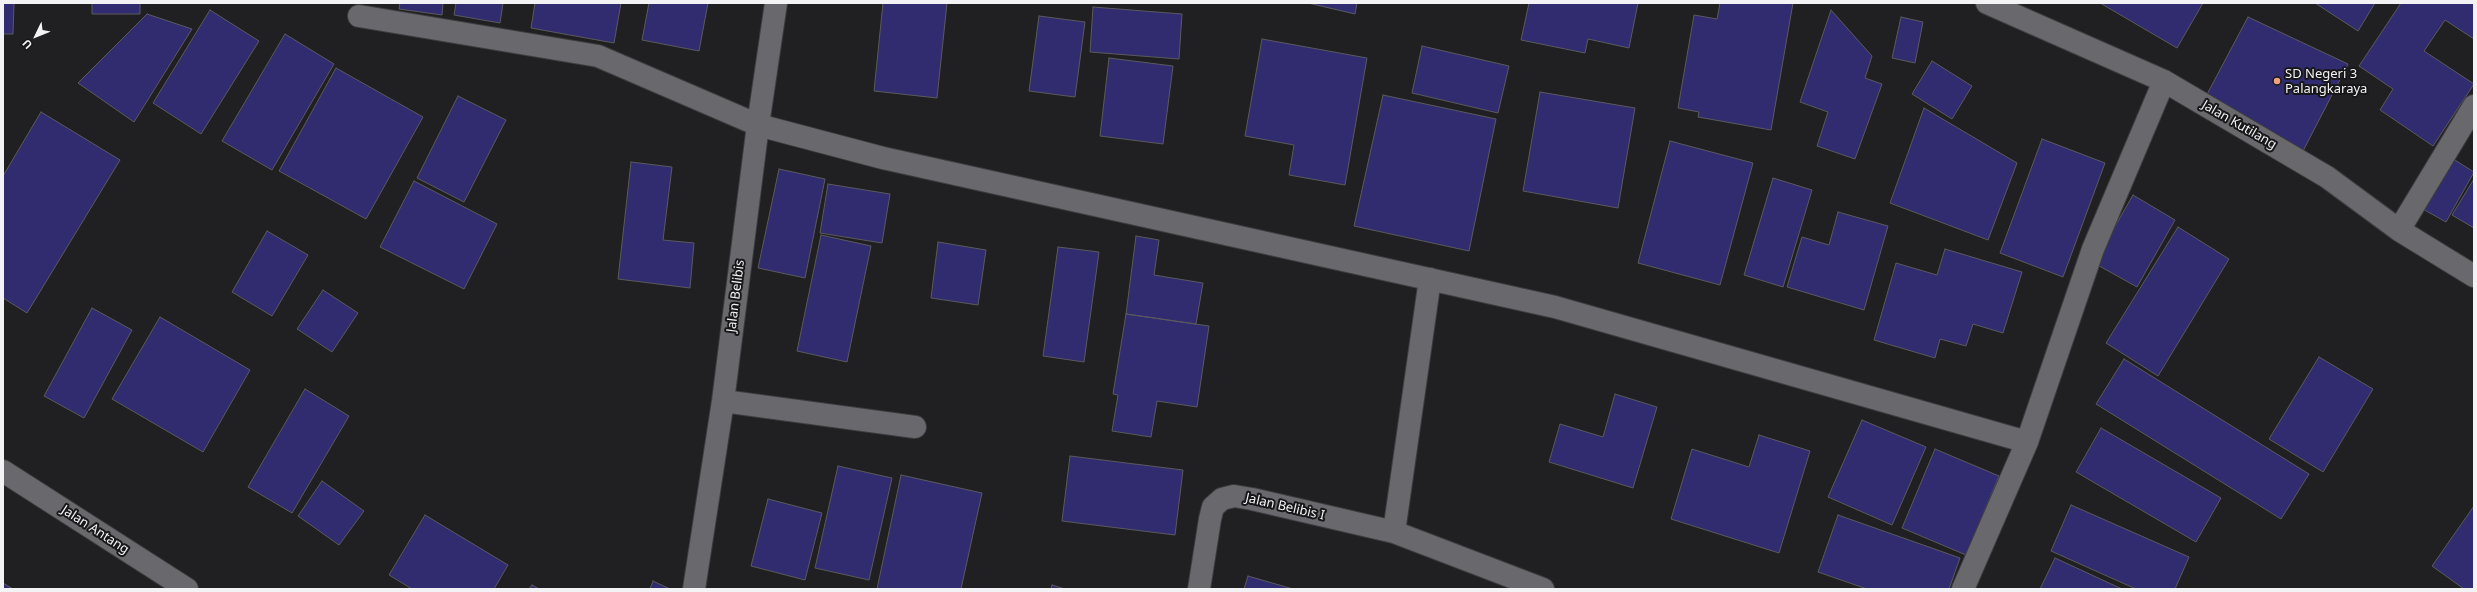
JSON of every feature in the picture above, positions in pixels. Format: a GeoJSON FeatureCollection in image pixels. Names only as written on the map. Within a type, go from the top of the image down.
{"type":"FeatureCollection","features":[{"type":"Feature","properties":{"kind":"street","name":"Jalan Belibis"},"geometry":{"type":"LineString","coordinates":[[694,589],[723,401],[758,125],[776,3]]}},
{"type":"Feature","properties":{"kind":"street","name":"Jalan Kutilang"},"geometry":{"type":"LineString","coordinates":[[1987,3],[2164,81],[2327,177],[2399,230],[2474,276]]}},
{"type":"Feature","properties":{"kind":"street"},"geometry":{"type":"LineString","coordinates":[[359,16],[598,56],[758,125],[882,158],[1555,307],[2027,442]]}},
{"type":"Feature","properties":{"kind":"street"},"geometry":{"type":"LineString","coordinates":[[1963,589],[2027,442],[2094,249],[2164,81]]}},
{"type":"Feature","properties":{"kind":"street"},"geometry":{"type":"LineString","coordinates":[[2399,230],[2474,106]]}},
{"type":"Feature","properties":{"kind":"street"},"geometry":{"type":"LineString","coordinates":[[1394,532],[1430,279]]}},
{"type":"Feature","properties":{"kind":"street"},"geometry":{"type":"LineString","coordinates":[[723,401],[915,427]]}},
{"type":"Feature","properties":{"kind":"street","name":"Jalan Antang"},"geometry":{"type":"LineString","coordinates":[[3,471],[187,589]]}},
{"type":"Feature","properties":{"kind":"street","name":"Jalan Belibis I"},"geometry":{"type":"LineString","coordinates":[[1199,589],[1213,507],[1222,499],[1234,496],[1252,498],[1394,532],[1543,589]]}},
{"type":"Feature","properties":{"kind":"building"},"geometry":{"type":"Polygon","coordinates":[[[3,3],[14,3],[13,34],[3,34],[3,3]]]}},
{"type":"Feature","properties":{"kind":"building"},"geometry":{"type":"Polygon","coordinates":[[[92,3],[140,3],[140,14],[92,14],[92,3]]]}},
{"type":"Feature","properties":{"kind":"building"},"geometry":{"type":"Polygon","coordinates":[[[400,3],[443,3],[442,15],[399,9],[400,3]]]}},
{"type":"Feature","properties":{"kind":"building"},"geometry":{"type":"Polygon","coordinates":[[[456,3],[503,3],[500,23],[454,15],[456,3]]]}},
{"type":"Feature","properties":{"kind":"building"},"geometry":{"type":"Polygon","coordinates":[[[535,3],[621,3],[614,43],[531,28],[535,3]]]}},
{"type":"Feature","properties":{"kind":"building"},"geometry":{"type":"Polygon","coordinates":[[[649,3],[708,3],[699,51],[642,40],[649,3]]]}},
{"type":"Feature","properties":{"kind":"building"},"geometry":{"type":"Polygon","coordinates":[[[883,3],[947,3],[937,98],[874,91],[883,3]]]}},
{"type":"Feature","properties":{"kind":"building"},"geometry":{"type":"Polygon","coordinates":[[[1308,3],[1357,3],[1355,14],[1308,3]]]}},
{"type":"Feature","properties":{"kind":"building"},"geometry":{"type":"Polygon","coordinates":[[[1529,3],[1638,3],[1629,48],[1588,39],[1585,53],[1521,40],[1529,3]]]}},
{"type":"Feature","properties":{"kind":"building"},"geometry":{"type":"Polygon","coordinates":[[[1720,3],[1793,3],[1771,130],[1698,117],[1699,112],[1678,108],[1694,15],[1717,19],[1720,3]]]}},
{"type":"Feature","properties":{"kind":"building"},"geometry":{"type":"Polygon","coordinates":[[[2100,3],[2203,3],[2177,48],[2100,3]]]}},
{"type":"Feature","properties":{"kind":"building"},"geometry":{"type":"Polygon","coordinates":[[[2315,3],[2375,3],[2358,31],[2315,3]]]}},
{"type":"Feature","properties":{"kind":"building"},"geometry":{"type":"Polygon","coordinates":[[[2401,3],[2474,3],[2474,39],[2445,20],[2424,51],[2474,84],[2433,146],[2380,110],[2393,89],[2359,66],[2401,3]]]}},
{"type":"Feature","properties":{"kind":"building"},"geometry":{"type":"Polygon","coordinates":[[[1093,7],[1182,14],[1179,59],[1090,52],[1093,7]]]}},
{"type":"Feature","properties":{"kind":"building"},"geometry":{"type":"Polygon","coordinates":[[[210,10],[259,41],[201,134],[153,103],[210,10]]]}},
{"type":"Feature","properties":{"kind":"building"},"geometry":{"type":"Polygon","coordinates":[[[1831,10],[1872,56],[1865,78],[1882,84],[1855,159],[1817,146],[1828,112],[1800,102],[1831,10]]]}},
{"type":"Feature","properties":{"kind":"building"},"geometry":{"type":"Polygon","coordinates":[[[147,14],[192,29],[134,122],[78,83],[147,14]]]}},
{"type":"Feature","properties":{"kind":"building"},"geometry":{"type":"Polygon","coordinates":[[[1039,16],[1085,22],[1075,97],[1029,91],[1039,16]]]}},
{"type":"Feature","properties":{"kind":"building"},"geometry":{"type":"Polygon","coordinates":[[[1901,17],[1923,22],[1915,63],[1892,58],[1901,17]]]}},
{"type":"Feature","properties":{"kind":"building","name":"SD Negeri 3 Palangkaraya"},"geometry":{"type":"Polygon","coordinates":[[[2248,17],[2348,64],[2303,151],[2205,98],[2248,17]]]}},
{"type":"Feature","properties":{"kind":"building"},"geometry":{"type":"Polygon","coordinates":[[[285,34],[334,64],[272,170],[222,141],[285,34]]]}},
{"type":"Feature","properties":{"kind":"building"},"geometry":{"type":"Polygon","coordinates":[[[1262,39],[1367,58],[1345,185],[1289,175],[1294,145],[1245,136],[1262,39]]]}},
{"type":"Feature","properties":{"kind":"building"},"geometry":{"type":"Polygon","coordinates":[[[1422,46],[1509,66],[1498,113],[1412,93],[1422,46]]]}},
{"type":"Feature","properties":{"kind":"building"},"geometry":{"type":"Polygon","coordinates":[[[1109,58],[1173,66],[1163,144],[1100,136],[1109,58]]]}},
{"type":"Feature","properties":{"kind":"building"},"geometry":{"type":"Polygon","coordinates":[[[1932,61],[1972,86],[1952,119],[1912,94],[1932,61]]]}},
{"type":"Feature","properties":{"kind":"building"},"geometry":{"type":"Polygon","coordinates":[[[336,68],[423,117],[366,219],[279,171],[336,68]]]}},
{"type":"Feature","properties":{"kind":"building"},"geometry":{"type":"Polygon","coordinates":[[[1540,92],[1635,108],[1618,208],[1523,191],[1540,92]]]}},
{"type":"Feature","properties":{"kind":"building"},"geometry":{"type":"Polygon","coordinates":[[[1383,95],[1496,119],[1469,251],[1354,226],[1383,95]]]}},
{"type":"Feature","properties":{"kind":"building"},"geometry":{"type":"Polygon","coordinates":[[[458,96],[506,120],[464,202],[417,178],[458,96]]]}},
{"type":"Feature","properties":{"kind":"building"},"geometry":{"type":"Polygon","coordinates":[[[1924,108],[2017,163],[1988,240],[1890,203],[1924,108]]]}},
{"type":"Feature","properties":{"kind":"building"},"geometry":{"type":"Polygon","coordinates":[[[41,112],[120,160],[27,313],[3,298],[3,176],[41,112]]]}},
{"type":"Feature","properties":{"kind":"building"},"geometry":{"type":"Polygon","coordinates":[[[2042,139],[2105,163],[2063,277],[2000,253],[2042,139]]]}},
{"type":"Feature","properties":{"kind":"building"},"geometry":{"type":"Polygon","coordinates":[[[1670,141],[1753,163],[1720,285],[1638,263],[1670,141]]]}},
{"type":"Feature","properties":{"kind":"building"},"geometry":{"type":"Polygon","coordinates":[[[2450,157],[2474,172],[2446,222],[2421,208],[2450,157]]]}},
{"type":"Feature","properties":{"kind":"building"},"geometry":{"type":"Polygon","coordinates":[[[631,162],[672,167],[663,240],[694,243],[690,288],[618,279],[631,162]]]}},
{"type":"Feature","properties":{"kind":"building"},"geometry":{"type":"Polygon","coordinates":[[[779,169],[825,179],[805,278],[758,268],[779,169]]]}},
{"type":"Feature","properties":{"kind":"building"},"geometry":{"type":"Polygon","coordinates":[[[1773,178],[1812,190],[1783,287],[1744,275],[1773,178]]]}},
{"type":"Feature","properties":{"kind":"building"},"geometry":{"type":"Polygon","coordinates":[[[2474,179],[2474,228],[2452,215],[2474,179]]]}},
{"type":"Feature","properties":{"kind":"building"},"geometry":{"type":"Polygon","coordinates":[[[414,181],[497,224],[464,289],[380,247],[414,181]]]}},
{"type":"Feature","properties":{"kind":"building"},"geometry":{"type":"Polygon","coordinates":[[[828,184],[890,194],[882,243],[820,233],[828,184]]]}},
{"type":"Feature","properties":{"kind":"building"},"geometry":{"type":"Polygon","coordinates":[[[2133,195],[2175,220],[2137,287],[2094,263],[2133,195]]]}},
{"type":"Feature","properties":{"kind":"building"},"geometry":{"type":"Polygon","coordinates":[[[1838,212],[1888,226],[1864,310],[1787,287],[1802,237],[1829,245],[1838,212]]]}},
{"type":"Feature","properties":{"kind":"building"},"geometry":{"type":"Polygon","coordinates":[[[2178,227],[2229,259],[2158,376],[2106,343],[2178,227]]]}},
{"type":"Feature","properties":{"kind":"building"},"geometry":{"type":"Polygon","coordinates":[[[267,231],[308,255],[272,316],[232,292],[267,231]]]}},
{"type":"Feature","properties":{"kind":"building"},"geometry":{"type":"Polygon","coordinates":[[[821,235],[871,246],[847,362],[797,351],[821,235]]]}},
{"type":"Feature","properties":{"kind":"building"},"geometry":{"type":"Polygon","coordinates":[[[1136,236],[1159,240],[1154,275],[1203,283],[1196,324],[1126,314],[1136,236]]]}},
{"type":"Feature","properties":{"kind":"building"},"geometry":{"type":"Polygon","coordinates":[[[938,242],[986,250],[978,305],[931,298],[938,242]]]}},
{"type":"Feature","properties":{"kind":"building"},"geometry":{"type":"Polygon","coordinates":[[[1058,247],[1099,252],[1084,362],[1043,356],[1058,247]]]}},
{"type":"Feature","properties":{"kind":"building"},"geometry":{"type":"Polygon","coordinates":[[[1945,249],[2022,272],[2003,333],[1973,324],[1966,346],[1940,339],[1935,358],[1874,340],[1896,263],[1937,275],[1945,249]]]}},
{"type":"Feature","properties":{"kind":"building"},"geometry":{"type":"Polygon","coordinates":[[[323,290],[358,313],[332,352],[297,329],[323,290]]]}},
{"type":"Feature","properties":{"kind":"building"},"geometry":{"type":"Polygon","coordinates":[[[92,308],[132,330],[84,418],[44,396],[92,308]]]}},
{"type":"Feature","properties":{"kind":"building"},"geometry":{"type":"Polygon","coordinates":[[[1126,314],[1209,326],[1197,407],[1157,401],[1151,437],[1112,431],[1118,395],[1113,394],[1126,314]]]}},
{"type":"Feature","properties":{"kind":"building"},"geometry":{"type":"Polygon","coordinates":[[[160,317],[250,370],[203,452],[112,399],[160,317]]]}},
{"type":"Feature","properties":{"kind":"building"},"geometry":{"type":"Polygon","coordinates":[[[2319,357],[2373,389],[2323,472],[2269,439],[2319,357]]]}},
{"type":"Feature","properties":{"kind":"building"},"geometry":{"type":"Polygon","coordinates":[[[2124,359],[2309,474],[2281,519],[2096,404],[2124,359]]]}},
{"type":"Feature","properties":{"kind":"building"},"geometry":{"type":"Polygon","coordinates":[[[305,389],[349,416],[292,513],[248,487],[305,389]]]}},
{"type":"Feature","properties":{"kind":"building"},"geometry":{"type":"Polygon","coordinates":[[[1615,394],[1657,407],[1633,488],[1549,462],[1560,424],[1603,437],[1615,394]]]}},
{"type":"Feature","properties":{"kind":"building"},"geometry":{"type":"Polygon","coordinates":[[[1862,420],[1926,447],[1892,525],[1828,497],[1862,420]]]}},
{"type":"Feature","properties":{"kind":"building"},"geometry":{"type":"Polygon","coordinates":[[[2101,428],[2221,498],[2196,542],[2076,472],[2101,428]]]}},
{"type":"Feature","properties":{"kind":"building"},"geometry":{"type":"Polygon","coordinates":[[[1759,435],[1810,451],[1779,553],[1671,519],[1692,449],[1749,467],[1759,435]]]}},
{"type":"Feature","properties":{"kind":"building"},"geometry":{"type":"Polygon","coordinates":[[[1935,449],[1999,476],[1966,555],[1902,528],[1935,449]]]}},
{"type":"Feature","properties":{"kind":"building"},"geometry":{"type":"Polygon","coordinates":[[[1070,456],[1183,470],[1175,535],[1062,521],[1070,456]]]}},
{"type":"Feature","properties":{"kind":"building"},"geometry":{"type":"Polygon","coordinates":[[[838,466],[892,478],[869,580],[815,568],[838,466]]]}},
{"type":"Feature","properties":{"kind":"building"},"geometry":{"type":"Polygon","coordinates":[[[901,475],[982,493],[961,589],[877,589],[901,475]]]}},
{"type":"Feature","properties":{"kind":"building"},"geometry":{"type":"Polygon","coordinates":[[[322,481],[364,511],[339,545],[298,516],[322,481]]]}},
{"type":"Feature","properties":{"kind":"building"},"geometry":{"type":"Polygon","coordinates":[[[768,499],[822,513],[805,580],[751,566],[768,499]]]}},
{"type":"Feature","properties":{"kind":"building"},"geometry":{"type":"Polygon","coordinates":[[[2071,505],[2189,557],[2175,589],[2136,589],[2051,551],[2071,505]]]}},
{"type":"Feature","properties":{"kind":"building"},"geometry":{"type":"Polygon","coordinates":[[[2474,506],[2474,589],[2464,589],[2432,566],[2474,506]]]}},
{"type":"Feature","properties":{"kind":"building"},"geometry":{"type":"Polygon","coordinates":[[[425,515],[508,565],[494,589],[412,589],[389,575],[425,515]]]}},
{"type":"Feature","properties":{"kind":"building"},"geometry":{"type":"Polygon","coordinates":[[[1838,515],[1960,558],[1949,589],[1867,589],[1818,572],[1838,515]]]}},
{"type":"Feature","properties":{"kind":"building"},"geometry":{"type":"Polygon","coordinates":[[[2055,558],[2122,589],[2040,589],[2055,558]]]}},
{"type":"Feature","properties":{"kind":"building"},"geometry":{"type":"Polygon","coordinates":[[[1248,576],[1293,589],[1244,589],[1248,576]]]}},
{"type":"Feature","properties":{"kind":"building"},"geometry":{"type":"Polygon","coordinates":[[[653,581],[670,589],[650,589],[653,581]]]}},
{"type":"Feature","properties":{"kind":"building"},"geometry":{"type":"Polygon","coordinates":[[[3,583],[13,589],[3,589],[3,583]]]}},
{"type":"Feature","properties":{"kind":"building"},"geometry":{"type":"Polygon","coordinates":[[[532,585],[539,589],[529,589],[532,585]]]}},
{"type":"Feature","properties":{"kind":"building"},"geometry":{"type":"Polygon","coordinates":[[[1052,585],[1065,589],[1051,589],[1052,585]]]}},
{"type":"Feature","properties":{"kind":"place","name":"SD Negeri 3 Palangkaraya"},"geometry":{"type":"Point","coordinates":[2277,81]}}]}
